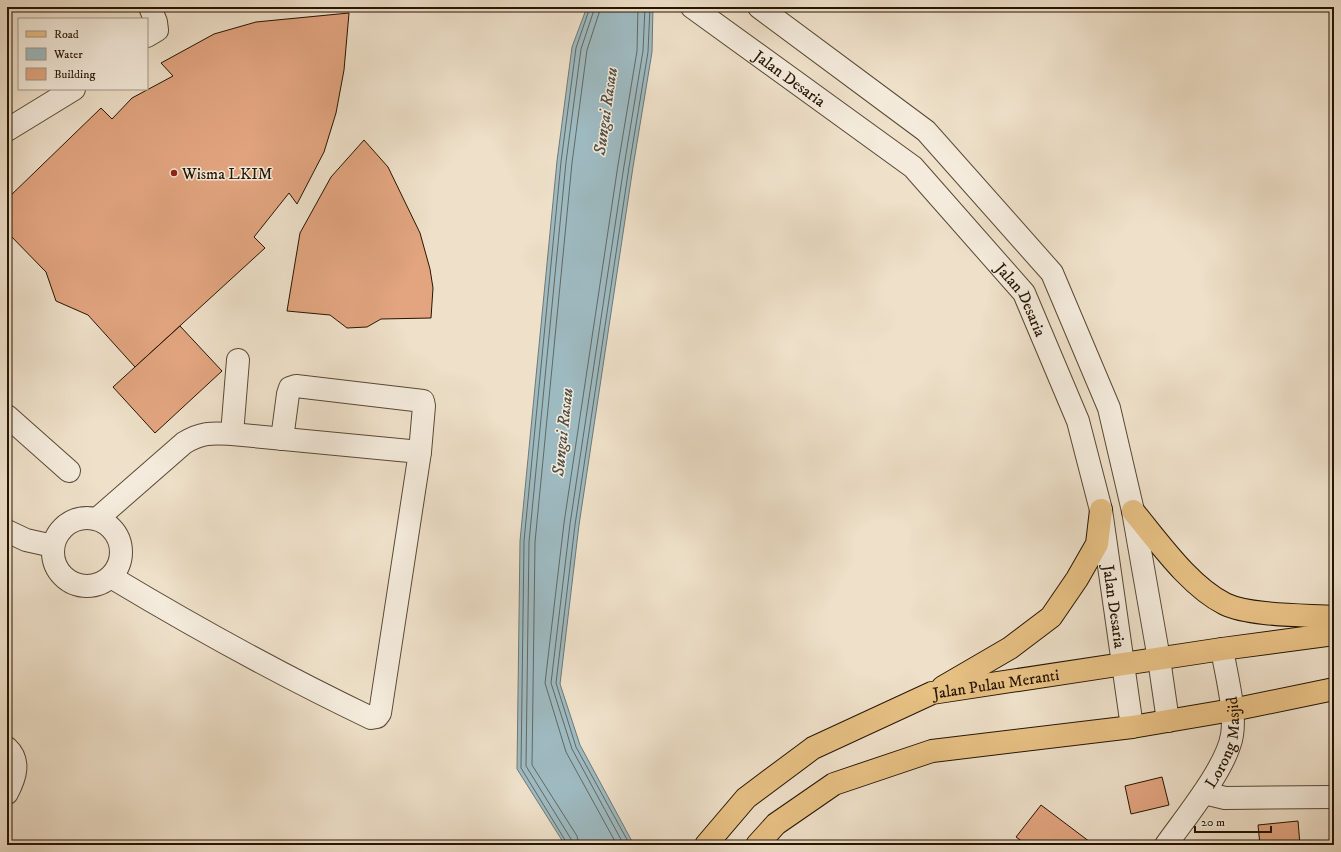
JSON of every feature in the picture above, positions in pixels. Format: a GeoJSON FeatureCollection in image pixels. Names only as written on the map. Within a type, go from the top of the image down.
{"type":"FeatureCollection","features":[{"type":"Feature","properties":{"kind":"main road"},"geometry":{"type":"LineString","coordinates":[[932,693],[1010,648],[1051,617],[1077,579],[1097,544],[1101,510]]}},
{"type":"Feature","properties":{"kind":"main road"},"geometry":{"type":"LineString","coordinates":[[1132,511],[1181,568],[1202,588],[1225,604],[1258,612],[1334,616]]}},
{"type":"Feature","properties":{"kind":"main road","name":"Jalan Pulau Meranti"},"geometry":{"type":"LineString","coordinates":[[707,845],[746,798],[813,748],[932,693],[1222,649],[1334,634]]}},
{"type":"Feature","properties":{"kind":"main road"},"geometry":{"type":"LineString","coordinates":[[757,845],[776,824],[834,784],[932,751],[1168,721],[1232,710],[1334,689]]}},
{"type":"Feature","properties":{"kind":"street"},"geometry":{"type":"LineString","coordinates":[[148,35],[157,30],[156,22],[150,7]]}},
{"type":"Feature","properties":{"kind":"street","name":"Jalan Desaria"},"geometry":{"type":"LineString","coordinates":[[692,7],[913,167],[1024,293],[1078,421],[1101,510],[1132,726]]}},
{"type":"Feature","properties":{"kind":"street","name":"Jalan Desaria"},"geometry":{"type":"LineString","coordinates":[[759,7],[926,131],[1052,274],[1109,408],[1132,511],[1159,659],[1168,721]]}},
{"type":"Feature","properties":{"kind":"street"},"geometry":{"type":"LineString","coordinates":[[7,130],[72,90]]}},
{"type":"Feature","properties":{"kind":"street"},"geometry":{"type":"LineString","coordinates":[[232,434],[238,360]]}},
{"type":"Feature","properties":{"kind":"street"},"geometry":{"type":"LineString","coordinates":[[111,577],[192,626],[309,689],[371,718],[377,717],[380,713],[420,452],[424,406],[423,401],[296,386],[290,388],[288,394],[282,439]]}},
{"type":"Feature","properties":{"kind":"street"},"geometry":{"type":"LineString","coordinates":[[7,416],[70,472]]}},
{"type":"Feature","properties":{"kind":"street"},"geometry":{"type":"LineString","coordinates":[[97,519],[184,443],[196,436],[210,433],[420,452]]}},
{"type":"Feature","properties":{"kind":"street"},"geometry":{"type":"LineString","coordinates":[[86,518],[97,519],[108,524],[116,533],[120,544],[121,556],[118,567],[111,577],[102,583],[92,586],[81,586],[62,576],[56,568],[53,557],[53,546],[57,535],[64,526],[74,520],[86,518]]}},
{"type":"Feature","properties":{"kind":"street"},"geometry":{"type":"LineString","coordinates":[[7,531],[26,540],[53,546]]}},
{"type":"Feature","properties":{"kind":"street","name":"Lorong Masjid"},"geometry":{"type":"LineString","coordinates":[[1166,845],[1204,793],[1224,756],[1232,735],[1232,710],[1222,649]]}},
{"type":"Feature","properties":{"kind":"street"},"geometry":{"type":"LineString","coordinates":[[7,748],[16,764],[11,786]]}},
{"type":"Feature","properties":{"kind":"street"},"geometry":{"type":"LineString","coordinates":[[1204,793],[1225,798],[1334,797]]}},
{"type":"Feature","properties":{"kind":"water","name":"Sungai Rasau"},"geometry":{"type":"Polygon","coordinates":[[[587,7],[653,7],[652,52],[633,167],[579,525],[560,684],[580,745],[634,845],[565,845],[517,769],[520,541],[557,161],[572,47],[587,7]]]}},
{"type":"Feature","properties":{"kind":"building","name":"Wisma LKIM"},"geometry":{"type":"Polygon","coordinates":[[[349,13],[344,70],[336,113],[324,152],[297,204],[289,193],[254,237],[265,248],[135,367],[88,315],[56,301],[46,272],[7,232],[7,199],[101,108],[112,119],[132,98],[173,76],[161,63],[214,34],[256,22],[349,13]]]}},
{"type":"Feature","properties":{"kind":"building"},"geometry":{"type":"Polygon","coordinates":[[[364,140],[388,167],[420,233],[430,269],[433,288],[431,318],[381,319],[367,327],[347,328],[330,315],[287,311],[300,233],[331,177],[364,140]]]}},
{"type":"Feature","properties":{"kind":"building"},"geometry":{"type":"Polygon","coordinates":[[[180,326],[222,371],[155,433],[113,387],[180,326]]]}},
{"type":"Feature","properties":{"kind":"building"},"geometry":{"type":"Polygon","coordinates":[[[1162,777],[1169,805],[1131,814],[1125,786],[1162,777]]]}},
{"type":"Feature","properties":{"kind":"building"},"geometry":{"type":"Polygon","coordinates":[[[1041,805],[1094,845],[1027,845],[1016,837],[1041,805]]]}},
{"type":"Feature","properties":{"kind":"building"},"geometry":{"type":"Polygon","coordinates":[[[1298,821],[1300,845],[1260,845],[1258,825],[1298,821]]]}},
{"type":"Feature","properties":{"kind":"building"},"geometry":{"type":"Polygon","coordinates":[[[1334,843],[1334,845],[1315,845],[1334,843]]]}},
{"type":"Feature","properties":{"kind":"place","name":"Wisma LKIM"},"geometry":{"type":"Point","coordinates":[174,173]}}]}
